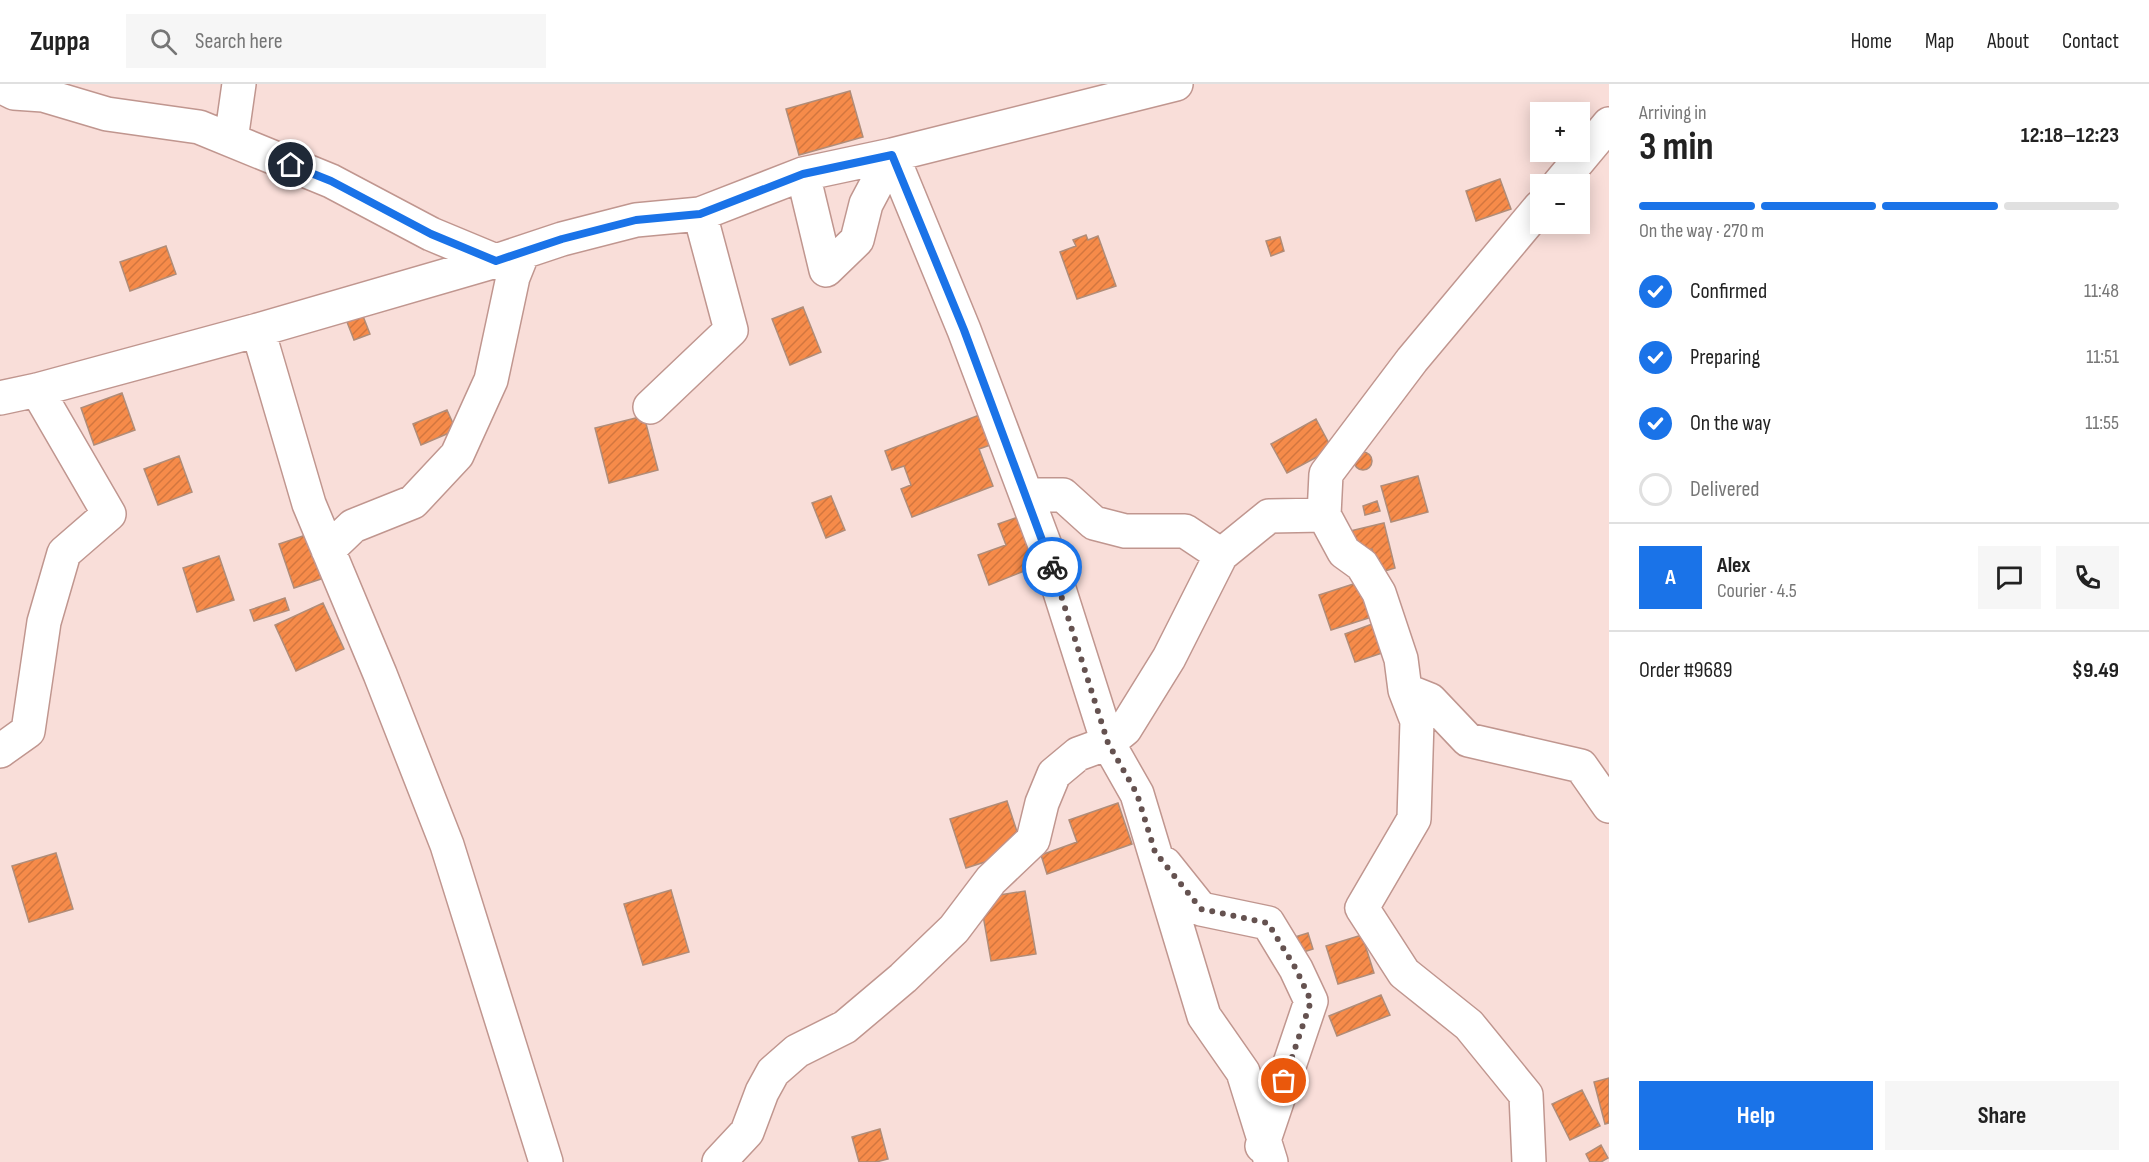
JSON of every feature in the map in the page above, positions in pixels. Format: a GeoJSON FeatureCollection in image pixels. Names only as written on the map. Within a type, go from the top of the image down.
{"type":"FeatureCollection","features":[{"type":"Feature","properties":{"kind":"street"},"geometry":{"type":"LineString","coordinates":[[231,141],[239,84]]}},
{"type":"Feature","properties":{"kind":"street"},"geometry":{"type":"LineString","coordinates":[[0,398],[258,330],[562,239],[636,220],[700,214],[803,174],[892,155],[1115,91],[1176,84]]}},
{"type":"Feature","properties":{"kind":"street"},"geometry":{"type":"LineString","coordinates":[[0,86],[14,93],[43,95],[107,114],[199,127],[331,181],[431,234],[509,256]]}},
{"type":"Feature","properties":{"kind":"street"},"geometry":{"type":"LineString","coordinates":[[1567,174],[1609,124]]}},
{"type":"Feature","properties":{"kind":"street"},"geometry":{"type":"LineString","coordinates":[[803,174],[826,270],[857,240],[866,204],[892,155]]}},
{"type":"Feature","properties":{"kind":"street"},"geometry":{"type":"LineString","coordinates":[[892,155],[964,330],[1046,548],[1108,743],[1137,794],[1204,1016],[1243,1072],[1264,1155]]}},
{"type":"Feature","properties":{"kind":"street"},"geometry":{"type":"LineString","coordinates":[[650,407],[731,330],[700,214]]}},
{"type":"Feature","properties":{"kind":"street"},"geometry":{"type":"LineString","coordinates":[[1529,1162],[1526,1095],[1470,1025],[1404,973],[1362,908],[1414,819],[1417,721],[1405,690],[1401,658],[1379,593],[1362,565],[1344,552],[1324,514],[1326,474],[1412,360],[1530,219]]}},
{"type":"Feature","properties":{"kind":"street"},"geometry":{"type":"LineString","coordinates":[[328,550],[353,526],[412,502],[457,455],[491,380],[513,278],[509,256]]}},
{"type":"Feature","properties":{"kind":"street"},"geometry":{"type":"LineString","coordinates":[[258,330],[309,504],[380,674],[447,845],[546,1162]]}},
{"type":"Feature","properties":{"kind":"street"},"geometry":{"type":"LineString","coordinates":[[0,750],[28,731],[44,621],[64,553],[110,514],[37,390]]}},
{"type":"Feature","properties":{"kind":"street"},"geometry":{"type":"LineString","coordinates":[[1026,495],[1063,495],[1094,523],[1125,531],[1185,531],[1221,555]]}},
{"type":"Feature","properties":{"kind":"street"},"geometry":{"type":"LineString","coordinates":[[719,1162],[747,1132],[762,1092],[773,1072],[797,1051],[845,1027],[903,978],[954,929],[991,880],[1033,840],[1042,803],[1054,774],[1078,754],[1108,743],[1125,729],[1169,658],[1221,555],[1269,516],[1324,514]]}},
{"type":"Feature","properties":{"kind":"street"},"geometry":{"type":"LineString","coordinates":[[1405,690],[1430,700],[1468,740],[1581,766],[1609,806]]}},
{"type":"Feature","properties":{"kind":"street"},"geometry":{"type":"LineString","coordinates":[[1155,852],[1201,909],[1268,923],[1296,969],[1311,1001],[1264,1155]]}},
{"type":"Feature","properties":{"kind":"building"},"geometry":{"type":"Polygon","coordinates":[[[850,91],[863,137],[799,155],[786,109],[850,91]]]}},
{"type":"Feature","properties":{"kind":"building"},"geometry":{"type":"Polygon","coordinates":[[[1500,179],[1511,209],[1476,221],[1466,191],[1500,179]]]}},
{"type":"Feature","properties":{"kind":"building"},"geometry":{"type":"Polygon","coordinates":[[[1086,235],[1088,240],[1098,236],[1116,286],[1077,299],[1060,252],[1076,246],[1073,240],[1086,235]]]}},
{"type":"Feature","properties":{"kind":"building"},"geometry":{"type":"Polygon","coordinates":[[[1280,237],[1284,251],[1271,256],[1266,241],[1280,237]]]}},
{"type":"Feature","properties":{"kind":"building"},"geometry":{"type":"Polygon","coordinates":[[[166,246],[176,274],[130,291],[120,262],[166,246]]]}},
{"type":"Feature","properties":{"kind":"building"},"geometry":{"type":"Polygon","coordinates":[[[803,307],[821,352],[790,365],[772,319],[803,307]]]}},
{"type":"Feature","properties":{"kind":"building"},"geometry":{"type":"Polygon","coordinates":[[[363,316],[370,334],[354,340],[347,322],[363,316]]]}},
{"type":"Feature","properties":{"kind":"building"},"geometry":{"type":"Polygon","coordinates":[[[122,393],[135,430],[94,445],[81,408],[122,393]]]}},
{"type":"Feature","properties":{"kind":"building"},"geometry":{"type":"Polygon","coordinates":[[[447,410],[456,430],[421,445],[413,424],[447,410]]]}},
{"type":"Feature","properties":{"kind":"building"},"geometry":{"type":"Polygon","coordinates":[[[982,414],[993,444],[979,449],[993,486],[912,517],[901,489],[911,485],[904,466],[892,470],[885,451],[982,414]]]}},
{"type":"Feature","properties":{"kind":"building"},"geometry":{"type":"Polygon","coordinates":[[[644,416],[658,470],[609,483],[595,428],[644,416]]]}},
{"type":"Feature","properties":{"kind":"building"},"geometry":{"type":"Polygon","coordinates":[[[1316,419],[1332,449],[1287,473],[1271,444],[1316,419]]]}},
{"type":"Feature","properties":{"kind":"building"},"geometry":{"type":"Polygon","coordinates":[[[1363,452],[1369,455],[1372,461],[1369,467],[1363,470],[1357,467],[1354,461],[1357,455],[1363,452]]]}},
{"type":"Feature","properties":{"kind":"building"},"geometry":{"type":"Polygon","coordinates":[[[179,456],[192,492],[158,505],[144,469],[179,456]]]}},
{"type":"Feature","properties":{"kind":"building"},"geometry":{"type":"Polygon","coordinates":[[[1418,476],[1428,512],[1391,522],[1381,486],[1418,476]]]}},
{"type":"Feature","properties":{"kind":"building"},"geometry":{"type":"Polygon","coordinates":[[[831,496],[845,530],[826,538],[812,503],[831,496]]]}},
{"type":"Feature","properties":{"kind":"building"},"geometry":{"type":"Polygon","coordinates":[[[1377,501],[1380,511],[1365,515],[1363,506],[1377,501]]]}},
{"type":"Feature","properties":{"kind":"building"},"geometry":{"type":"Polygon","coordinates":[[[1018,517],[1037,566],[989,585],[978,555],[1006,545],[998,524],[1018,517]]]}},
{"type":"Feature","properties":{"kind":"building"},"geometry":{"type":"Polygon","coordinates":[[[1384,523],[1395,568],[1378,573],[1372,549],[1355,553],[1350,531],[1384,523]]]}},
{"type":"Feature","properties":{"kind":"building"},"geometry":{"type":"Polygon","coordinates":[[[309,534],[324,578],[294,588],[279,544],[309,534]]]}},
{"type":"Feature","properties":{"kind":"building"},"geometry":{"type":"Polygon","coordinates":[[[219,556],[234,600],[197,612],[183,568],[219,556]]]}},
{"type":"Feature","properties":{"kind":"building"},"geometry":{"type":"Polygon","coordinates":[[[1366,580],[1378,615],[1331,630],[1319,595],[1366,580]]]}},
{"type":"Feature","properties":{"kind":"building"},"geometry":{"type":"Polygon","coordinates":[[[285,598],[289,610],[254,621],[250,610],[285,598]]]}},
{"type":"Feature","properties":{"kind":"building"},"geometry":{"type":"Polygon","coordinates":[[[323,603],[344,649],[296,671],[275,625],[323,603]]]}},
{"type":"Feature","properties":{"kind":"building"},"geometry":{"type":"Polygon","coordinates":[[[1375,623],[1385,652],[1355,662],[1345,634],[1375,623]]]}},
{"type":"Feature","properties":{"kind":"building"},"geometry":{"type":"Polygon","coordinates":[[[1007,801],[1023,850],[966,868],[950,819],[1007,801]]]}},
{"type":"Feature","properties":{"kind":"building"},"geometry":{"type":"Polygon","coordinates":[[[1118,803],[1132,844],[1047,874],[1041,855],[1077,842],[1069,820],[1118,803]]]}},
{"type":"Feature","properties":{"kind":"building"},"geometry":{"type":"Polygon","coordinates":[[[56,853],[73,909],[29,922],[12,866],[56,853]]]}},
{"type":"Feature","properties":{"kind":"building"},"geometry":{"type":"Polygon","coordinates":[[[671,890],[689,952],[643,965],[624,904],[671,890]]]}},
{"type":"Feature","properties":{"kind":"building"},"geometry":{"type":"Polygon","coordinates":[[[1025,891],[1036,954],[991,961],[980,898],[1025,891]]]}},
{"type":"Feature","properties":{"kind":"building"},"geometry":{"type":"Polygon","coordinates":[[[1308,933],[1313,949],[1300,953],[1295,937],[1308,933]]]}},
{"type":"Feature","properties":{"kind":"building"},"geometry":{"type":"Polygon","coordinates":[[[1362,935],[1374,973],[1338,984],[1326,946],[1362,935]]]}},
{"type":"Feature","properties":{"kind":"building"},"geometry":{"type":"Polygon","coordinates":[[[1381,995],[1390,1015],[1337,1036],[1329,1016],[1381,995]]]}},
{"type":"Feature","properties":{"kind":"building"},"geometry":{"type":"Polygon","coordinates":[[[1609,1078],[1609,1123],[1605,1124],[1594,1082],[1609,1078]]]}},
{"type":"Feature","properties":{"kind":"building"},"geometry":{"type":"Polygon","coordinates":[[[1582,1090],[1600,1126],[1570,1140],[1552,1104],[1582,1090]]]}},
{"type":"Feature","properties":{"kind":"building"},"geometry":{"type":"Polygon","coordinates":[[[880,1129],[888,1159],[859,1162],[852,1137],[880,1129]]]}},
{"type":"Feature","properties":{"kind":"building"},"geometry":{"type":"Polygon","coordinates":[[[1601,1145],[1608,1158],[1601,1162],[1590,1162],[1586,1154],[1601,1145]]]}},
{"type":"Feature","properties":{"kind":"way so far"},"geometry":{"type":"LineString","coordinates":[[1052,567],[1108,743],[1137,794],[1155,852],[1201,909],[1268,923],[1296,969],[1311,1001],[1284,1081]]}},
{"type":"Feature","properties":{"kind":"route"},"geometry":{"type":"LineString","coordinates":[[291,165],[331,181],[431,234],[496,261],[562,239],[636,220],[700,214],[803,174],[892,155],[964,330],[1052,567]]}}]}
